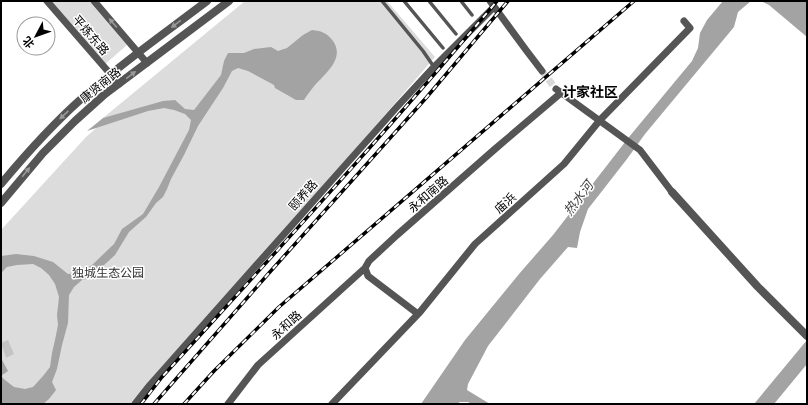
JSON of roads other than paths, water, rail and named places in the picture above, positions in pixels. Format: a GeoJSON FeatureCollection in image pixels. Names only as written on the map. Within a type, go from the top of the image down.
{"type":"FeatureCollection","features":[{"type":"Feature","properties":{"kind":"street","name":"平炼东路"},"geometry":{"type":"LineString","coordinates":[[47,1],[119,84]]}},
{"type":"Feature","properties":{"kind":"street","name":"平炼东路"},"geometry":{"type":"LineString","coordinates":[[94,1],[147,63]]}},
{"type":"Feature","properties":{"kind":"street","name":"康贤南路"},"geometry":{"type":"LineString","coordinates":[[1,184],[50,128],[80,100],[111,74],[207,1]]}},
{"type":"Feature","properties":{"kind":"street","name":"康贤南路"},"geometry":{"type":"LineString","coordinates":[[1,202],[34,162],[55,140],[91,107],[229,1]]}},
{"type":"Feature","properties":{"kind":"street","name":"颐养路"},"geometry":{"type":"LineString","coordinates":[[135,404],[150,385],[396,108],[492,4]]}},
{"type":"Feature","properties":{"kind":"street"},"geometry":{"type":"LineString","coordinates":[[492,4],[542,70]]}},
{"type":"Feature","properties":{"kind":"street","name":"庙浜"},"geometry":{"type":"LineString","coordinates":[[332,404],[418,314],[476,244],[564,164],[600,120],[690,28],[684,21]]}},
{"type":"Feature","properties":{"kind":"street","name":"永和南路"},"geometry":{"type":"LineString","coordinates":[[365,268],[369,261],[397,235],[496,149],[559,90],[600,120]]}},
{"type":"Feature","properties":{"kind":"street"},"geometry":{"type":"LineString","coordinates":[[600,120],[640,150],[672,192],[758,286],[806,335]]}},
{"type":"Feature","properties":{"kind":"street"},"geometry":{"type":"LineString","coordinates":[[365,268],[368,276],[418,314]]}},
{"type":"Feature","properties":{"kind":"street","name":"永和路"},"geometry":{"type":"LineString","coordinates":[[228,404],[258,365],[365,268]]}},
{"type":"Feature","properties":{"kind":"lane"},"geometry":{"type":"LineString","coordinates":[[382,1],[423,51],[434,67]]}},
{"type":"Feature","properties":{"kind":"lane"},"geometry":{"type":"LineString","coordinates":[[404,1],[443,48]]}},
{"type":"Feature","properties":{"kind":"lane"},"geometry":{"type":"LineString","coordinates":[[429,1],[456,34]]}},
{"type":"Feature","properties":{"kind":"lane"},"geometry":{"type":"LineString","coordinates":[[461,1],[472,15]]}},
{"type":"Feature","properties":{"kind":"tunnel"},"geometry":{"type":"LineString","coordinates":[[542,71],[556,89]]}},
{"type":"Feature","properties":{"kind":"railway"},"geometry":{"type":"LineString","coordinates":[[141,404],[162,377],[373,144],[497,1]]}},
{"type":"Feature","properties":{"kind":"railway"},"geometry":{"type":"LineString","coordinates":[[154,404],[426,98],[508,1]]}},
{"type":"Feature","properties":{"kind":"railway"},"geometry":{"type":"LineString","coordinates":[[184,404],[214,371],[279,307],[634,1]]}},
{"type":"Feature","properties":{"kind":"district","name":"计家社区"},"geometry":{"type":"Point","coordinates":[590,91]}},
{"type":"Feature","properties":{"kind":"water label","name":"热水河"},"geometry":{"type":"Point","coordinates":[578,198]}},
{"type":"Feature","properties":{"kind":"park label","name":"独城生态公园"},"geometry":{"type":"Point","coordinates":[108,272]}}]}
